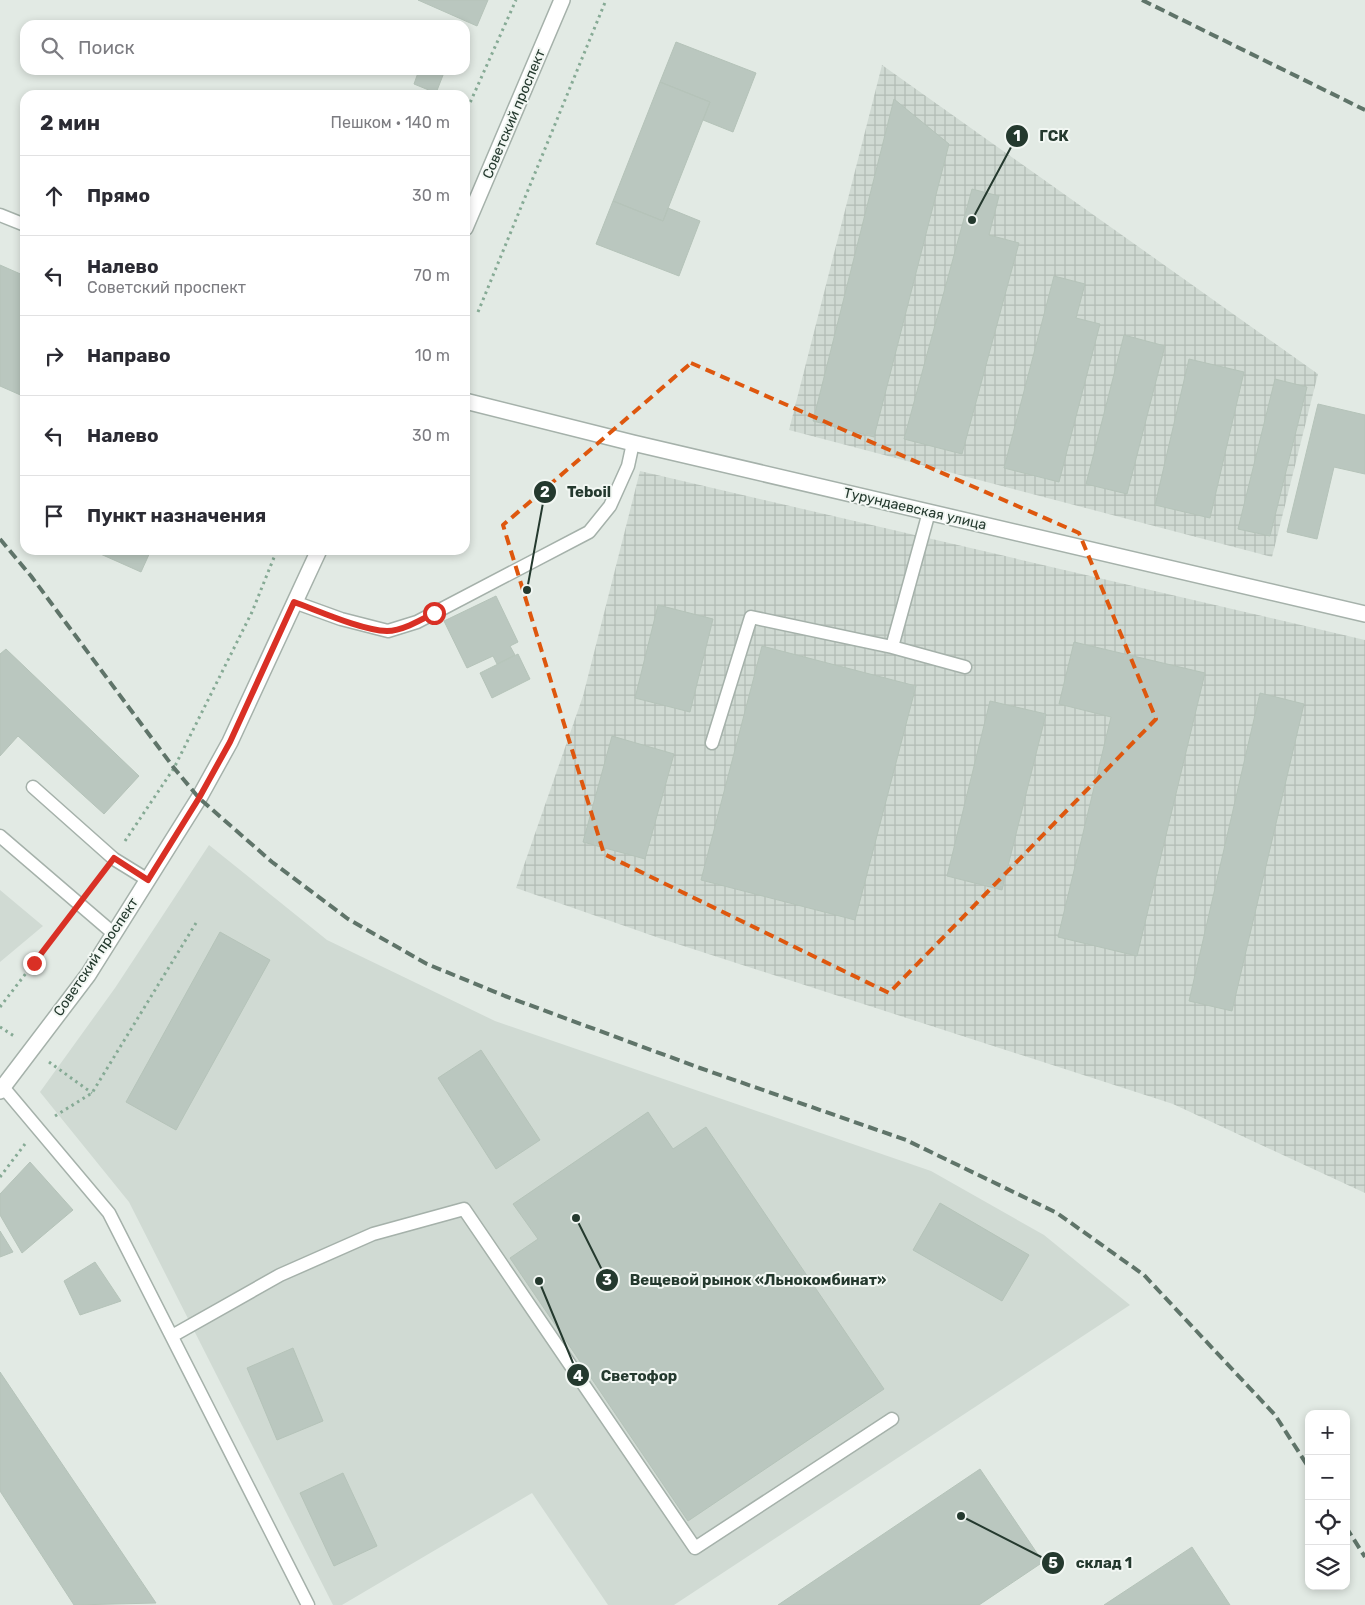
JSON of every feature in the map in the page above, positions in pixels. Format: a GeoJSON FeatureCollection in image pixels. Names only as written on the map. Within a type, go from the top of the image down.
{"type":"FeatureCollection","features":[{"type":"Feature","properties":{"kind":"street","name":"Советский проспект"},"geometry":{"type":"LineString","coordinates":[[470,216],[562,0]]}},
{"type":"Feature","properties":{"kind":"street","name":"Турундаевская улица"},"geometry":{"type":"LineString","coordinates":[[470,402],[633,443],[1365,614]]}},
{"type":"Feature","properties":{"kind":"street","name":"Советский проспект"},"geometry":{"type":"LineString","coordinates":[[2,1089],[88,974],[112,933],[148,880],[199,798],[230,742],[317,555]]}},
{"type":"Feature","properties":{"kind":"lane"},"geometry":{"type":"LineString","coordinates":[[0,215],[20,223]]}},
{"type":"Feature","properties":{"kind":"lane"},"geometry":{"type":"LineString","coordinates":[[294,602],[341,619],[388,631],[417,622],[589,532],[610,506],[628,466],[633,443]]}},
{"type":"Feature","properties":{"kind":"lane"},"geometry":{"type":"LineString","coordinates":[[892,647],[929,512]]}},
{"type":"Feature","properties":{"kind":"lane"},"geometry":{"type":"LineString","coordinates":[[712,743],[751,617],[892,647],[964,667]]}},
{"type":"Feature","properties":{"kind":"lane"},"geometry":{"type":"LineString","coordinates":[[33,788],[114,858],[148,880]]}},
{"type":"Feature","properties":{"kind":"lane"},"geometry":{"type":"LineString","coordinates":[[0,836],[112,933]]}},
{"type":"Feature","properties":{"kind":"lane"},"geometry":{"type":"LineString","coordinates":[[2,1089],[38,1127],[109,1213],[308,1605]]}},
{"type":"Feature","properties":{"kind":"lane"},"geometry":{"type":"LineString","coordinates":[[172,1336],[280,1276],[364,1238],[464,1209],[695,1548],[892,1419]]}},
{"type":"Feature","properties":{"kind":"path"},"geometry":{"type":"LineString","coordinates":[[470,103],[516,0]]}},
{"type":"Feature","properties":{"kind":"path"},"geometry":{"type":"LineString","coordinates":[[478,312],[606,0]]}},
{"type":"Feature","properties":{"kind":"path"},"geometry":{"type":"LineString","coordinates":[[0,1007],[114,858],[178,761],[252,612],[276,555]]}},
{"type":"Feature","properties":{"kind":"path"},"geometry":{"type":"LineString","coordinates":[[0,1177],[38,1127],[92,1092],[196,923]]}},
{"type":"Feature","properties":{"kind":"highlighted area"},"geometry":{"type":"Polygon","coordinates":[[[691,363],[1079,533],[1156,719],[889,993],[604,854],[503,525],[691,363]]]}},
{"type":"Feature","properties":{"kind":"shaded area"},"geometry":{"type":"Polygon","coordinates":[[[882,65],[1318,374],[1272,557],[789,430],[882,65]]]}},
{"type":"Feature","properties":{"kind":"shaded area"},"geometry":{"type":"Polygon","coordinates":[[[640,471],[1365,640],[1365,1193],[1173,1104],[662,939],[516,888],[583,696],[640,471]]]}},
{"type":"Feature","properties":{"kind":"shaded area"},"geometry":{"type":"Polygon","coordinates":[[[209,845],[327,940],[495,1021],[931,1171],[1044,1235],[1130,1305],[674,1605],[608,1605],[532,1493],[342,1605],[333,1605],[129,1202],[40,1092],[115,988],[209,845]]]}},
{"type":"Feature","properties":{"kind":"shaded area"},"geometry":{"type":"Polygon","coordinates":[[[0,890],[43,926],[0,962],[0,890]]]}},
{"type":"Feature","properties":{"kind":"building"},"geometry":{"type":"Polygon","coordinates":[[[418,0],[488,0],[477,26],[470,23],[470,20],[463,20],[418,0]]]}},
{"type":"Feature","properties":{"kind":"building"},"geometry":{"type":"Polygon","coordinates":[[[676,42],[756,73],[733,132],[703,120],[710,102],[660,82],[676,42]]]}},
{"type":"Feature","properties":{"kind":"building"},"geometry":{"type":"Polygon","coordinates":[[[417,75],[443,75],[437,90],[429,90],[414,84],[417,75]]]}},
{"type":"Feature","properties":{"kind":"building"},"geometry":{"type":"Polygon","coordinates":[[[660,82],[710,102],[663,221],[613,201],[660,82]]]}},
{"type":"Feature","properties":{"kind":"building"},"geometry":{"type":"Polygon","coordinates":[[[894,99],[949,144],[874,437],[813,421],[894,99]]]}},
{"type":"Feature","properties":{"kind":"building"},"geometry":{"type":"Polygon","coordinates":[[[972,189],[999,196],[989,235],[1019,243],[962,454],[904,439],[972,189]]]}},
{"type":"Feature","properties":{"kind":"building"},"geometry":{"type":"Polygon","coordinates":[[[613,201],[663,221],[668,208],[700,221],[679,276],[596,244],[613,201]]]}},
{"type":"Feature","properties":{"kind":"building"},"geometry":{"type":"Polygon","coordinates":[[[0,265],[20,274],[20,395],[0,386],[0,265]]]}},
{"type":"Feature","properties":{"kind":"building"},"geometry":{"type":"Polygon","coordinates":[[[1054,276],[1085,284],[1076,318],[1100,324],[1059,482],[1004,468],[1054,276]]]}},
{"type":"Feature","properties":{"kind":"building"},"geometry":{"type":"Polygon","coordinates":[[[1124,335],[1165,346],[1127,494],[1086,484],[1124,335]]]}},
{"type":"Feature","properties":{"kind":"building"},"geometry":{"type":"Polygon","coordinates":[[[1189,359],[1244,372],[1210,518],[1155,505],[1189,359]]]}},
{"type":"Feature","properties":{"kind":"building"},"geometry":{"type":"Polygon","coordinates":[[[1275,379],[1307,387],[1270,536],[1238,529],[1275,379]]]}},
{"type":"Feature","properties":{"kind":"building"},"geometry":{"type":"Polygon","coordinates":[[[1318,404],[1365,415],[1365,474],[1334,467],[1317,539],[1287,532],[1318,404]]]}},
{"type":"Feature","properties":{"kind":"building"},"geometry":{"type":"Polygon","coordinates":[[[103,555],[149,555],[141,572],[103,555]]]}},
{"type":"Feature","properties":{"kind":"building"},"geometry":{"type":"Polygon","coordinates":[[[496,596],[518,642],[510,646],[515,655],[497,664],[493,656],[467,668],[444,621],[496,596]]]}},
{"type":"Feature","properties":{"kind":"building"},"geometry":{"type":"Polygon","coordinates":[[[658,605],[713,619],[690,712],[635,698],[658,605]]]}},
{"type":"Feature","properties":{"kind":"building"},"geometry":{"type":"Polygon","coordinates":[[[1074,642],[1205,673],[1137,956],[1058,937],[1111,717],[1059,704],[1074,642]]]}},
{"type":"Feature","properties":{"kind":"building"},"geometry":{"type":"Polygon","coordinates":[[[762,646],[916,686],[855,920],[701,880],[762,646]]]}},
{"type":"Feature","properties":{"kind":"building"},"geometry":{"type":"Polygon","coordinates":[[[6,649],[139,776],[104,814],[18,736],[0,756],[0,654],[6,649]]]}},
{"type":"Feature","properties":{"kind":"building"},"geometry":{"type":"Polygon","coordinates":[[[518,654],[530,679],[492,698],[480,673],[518,654]]]}},
{"type":"Feature","properties":{"kind":"building"},"geometry":{"type":"Polygon","coordinates":[[[1260,693],[1304,704],[1232,1011],[1189,1001],[1260,693]]]}},
{"type":"Feature","properties":{"kind":"building"},"geometry":{"type":"Polygon","coordinates":[[[990,701],[1046,714],[1002,890],[947,876],[990,701]]]}},
{"type":"Feature","properties":{"kind":"building"},"geometry":{"type":"Polygon","coordinates":[[[612,736],[674,754],[645,859],[583,842],[612,736]]]}},
{"type":"Feature","properties":{"kind":"building"},"geometry":{"type":"Polygon","coordinates":[[[220,932],[270,960],[176,1130],[126,1102],[220,932]]]}},
{"type":"Feature","properties":{"kind":"building"},"geometry":{"type":"Polygon","coordinates":[[[481,1050],[540,1140],[496,1169],[438,1078],[481,1050]]]}},
{"type":"Feature","properties":{"kind":"building"},"geometry":{"type":"Polygon","coordinates":[[[648,1112],[673,1149],[706,1127],[884,1389],[688,1521],[510,1258],[538,1239],[513,1204],[648,1112]]]}},
{"type":"Feature","properties":{"kind":"building"},"geometry":{"type":"Polygon","coordinates":[[[30,1162],[73,1210],[22,1253],[0,1215],[0,1194],[30,1162]]]}},
{"type":"Feature","properties":{"kind":"building"},"geometry":{"type":"Polygon","coordinates":[[[940,1203],[1029,1255],[1002,1301],[913,1250],[940,1203]]]}},
{"type":"Feature","properties":{"kind":"building"},"geometry":{"type":"Polygon","coordinates":[[[0,1231],[13,1252],[0,1257],[0,1231]]]}},
{"type":"Feature","properties":{"kind":"building"},"geometry":{"type":"Polygon","coordinates":[[[95,1262],[121,1301],[80,1315],[64,1281],[95,1262]]]}},
{"type":"Feature","properties":{"kind":"building"},"geometry":{"type":"Polygon","coordinates":[[[293,1348],[323,1421],[277,1440],[247,1368],[293,1348]]]}},
{"type":"Feature","properties":{"kind":"building"},"geometry":{"type":"Polygon","coordinates":[[[0,1372],[156,1603],[74,1605],[0,1491],[0,1372]]]}},
{"type":"Feature","properties":{"kind":"building"},"geometry":{"type":"Polygon","coordinates":[[[980,1469],[1043,1562],[979,1605],[778,1605],[980,1469]]]}},
{"type":"Feature","properties":{"kind":"building"},"geometry":{"type":"Polygon","coordinates":[[[343,1473],[377,1546],[334,1566],[300,1493],[343,1473]]]}},
{"type":"Feature","properties":{"kind":"building"},"geometry":{"type":"Polygon","coordinates":[[[1192,1547],[1230,1605],[1104,1605],[1192,1547]]]}},
{"type":"Feature","properties":{"kind":"railway"},"geometry":{"type":"LineString","coordinates":[[1142,0],[1365,110]]}},
{"type":"Feature","properties":{"kind":"railway"},"geometry":{"type":"LineString","coordinates":[[0,539],[31,576],[174,768],[199,798],[272,862],[348,919],[427,964],[505,996],[700,1068],[906,1140],[1057,1213],[1144,1275],[1275,1415],[1305,1462]]}},
{"type":"Feature","properties":{"kind":"railway"},"geometry":{"type":"LineString","coordinates":[[1350,1533],[1365,1557]]}},
{"type":"Feature","properties":{"kind":"place","name":"ГСК"},"geometry":{"type":"Point","coordinates":[972,220]}},
{"type":"Feature","properties":{"kind":"place","name":"Teboil"},"geometry":{"type":"Point","coordinates":[527,590]}},
{"type":"Feature","properties":{"kind":"place","name":"Вещевой рынок «Льнокомбинат»"},"geometry":{"type":"Point","coordinates":[576,1218]}},
{"type":"Feature","properties":{"kind":"place","name":"Светофор"},"geometry":{"type":"Point","coordinates":[539,1281]}},
{"type":"Feature","properties":{"kind":"place","name":"склад 1"},"geometry":{"type":"Point","coordinates":[961,1516]}},
{"type":"Feature","properties":{"kind":"route"},"geometry":{"type":"LineString","coordinates":[[34,963],[114,858],[148,880],[199,798],[230,742],[294,602],[341,619],[388,631],[417,622],[434,613]]}}]}
